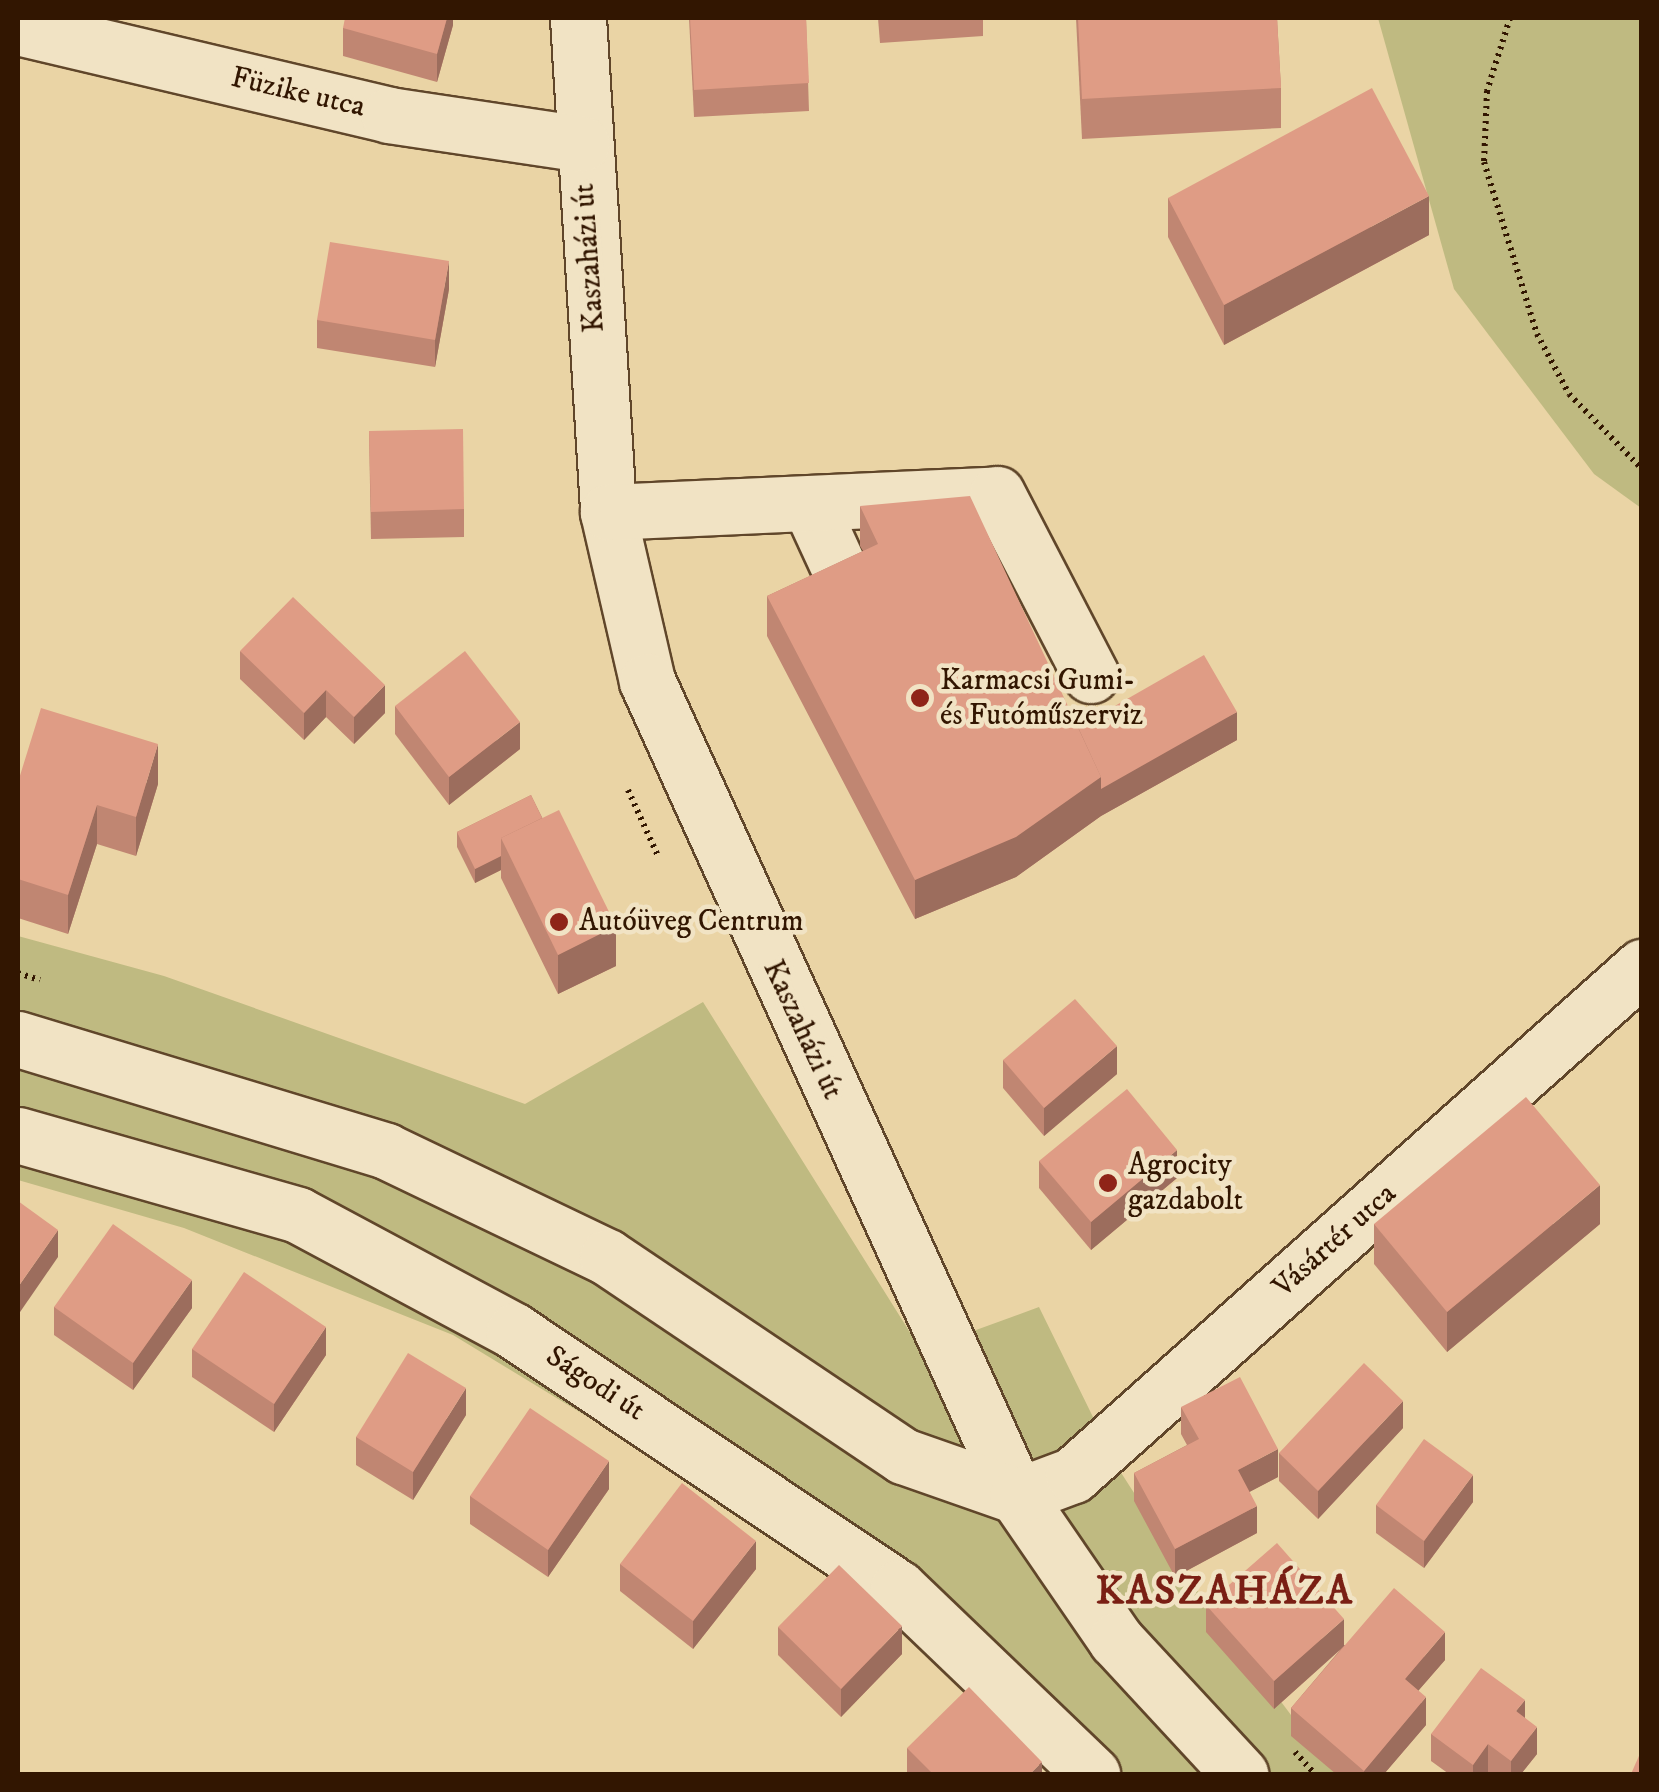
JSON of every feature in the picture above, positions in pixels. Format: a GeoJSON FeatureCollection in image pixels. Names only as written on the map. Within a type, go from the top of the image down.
{"type":"FeatureCollection","features":[{"type":"Feature","properties":{"kind":"street","name":"Kaszaházi út"},"geometry":{"type":"LineString","coordinates":[[578,18],[582,144],[608,512],[632,633],[670,740],[1017,1496],[1116,1640],[1240,1774]]}},
{"type":"Feature","properties":{"kind":"street","name":"Füzike utca"},"geometry":{"type":"LineString","coordinates":[[18,27],[389,115],[582,144]]}},
{"type":"Feature","properties":{"kind":"street"},"geometry":{"type":"LineString","coordinates":[[608,512],[997,494],[1091,675]]}},
{"type":"Feature","properties":{"kind":"street"},"geometry":{"type":"LineString","coordinates":[[810,505],[844,579]]}},
{"type":"Feature","properties":{"kind":"street","name":"Vásártér utca"},"geometry":{"type":"LineString","coordinates":[[1017,1496],[1073,1475],[1642,967]]}},
{"type":"Feature","properties":{"kind":"street"},"geometry":{"type":"LineString","coordinates":[[18,1039],[386,1152],[607,1257],[902,1456],[1017,1496]]}},
{"type":"Feature","properties":{"kind":"street","name":"Ságodi út"},"geometry":{"type":"LineString","coordinates":[[18,1135],[298,1215],[514,1331],[898,1588],[1092,1774]]}},
{"type":"Feature","properties":{"kind":"path"},"geometry":{"type":"LineString","coordinates":[[1510,18],[1487,91],[1484,162],[1537,334],[1569,394],[1642,469]]}},
{"type":"Feature","properties":{"kind":"shaded area"},"geometry":{"type":"Polygon","coordinates":[[[1378,18],[1641,18],[1641,508],[1594,474],[1454,289],[1378,18]]]}},
{"type":"Feature","properties":{"kind":"shaded area"},"geometry":{"type":"Polygon","coordinates":[[[18,936],[164,976],[525,1104],[703,1002],[921,1350],[1039,1307],[1118,1468],[1194,1586],[1291,1715],[1351,1774],[1064,1774],[815,1555],[453,1335],[184,1228],[18,1180],[18,936]]]}},
{"type":"Feature","properties":{"kind":"building"},"geometry":{"type":"Polygon","coordinates":[[[345,18],[447,18],[437,54],[343,28],[345,18]]]}},
{"type":"Feature","properties":{"kind":"building"},"geometry":{"type":"Polygon","coordinates":[[[690,18],[806,18],[809,83],[694,90],[690,18]]]}},
{"type":"Feature","properties":{"kind":"building"},"geometry":{"type":"Polygon","coordinates":[[[1078,18],[1277,18],[1281,88],[1082,99],[1078,18]]]}},
{"type":"Feature","properties":{"kind":"building"},"geometry":{"type":"Polygon","coordinates":[[[1372,88],[1429,196],[1224,305],[1168,198],[1372,88]]]}},
{"type":"Feature","properties":{"kind":"building"},"geometry":{"type":"Polygon","coordinates":[[[330,242],[449,261],[435,340],[317,320],[330,242]]]}},
{"type":"Feature","properties":{"kind":"building"},"geometry":{"type":"Polygon","coordinates":[[[463,429],[464,509],[371,512],[369,431],[463,429]]]}},
{"type":"Feature","properties":{"kind":"building","name":"Karmacsi Gumi- és Futóműszerviz"},"geometry":{"type":"Polygon","coordinates":[[[970,496],[1101,777],[1016,837],[915,880],[767,596],[878,544],[860,506],[970,496]]]}},
{"type":"Feature","properties":{"kind":"building"},"geometry":{"type":"Polygon","coordinates":[[[293,597],[385,685],[354,717],[326,690],[304,713],[240,651],[293,597]]]}},
{"type":"Feature","properties":{"kind":"building"},"geometry":{"type":"Polygon","coordinates":[[[465,651],[520,722],[449,777],[395,706],[465,651]]]}},
{"type":"Feature","properties":{"kind":"building"},"geometry":{"type":"Polygon","coordinates":[[[1204,655],[1237,712],[1101,789],[1101,777],[1078,727],[1204,655]]]}},
{"type":"Feature","properties":{"kind":"building"},"geometry":{"type":"Polygon","coordinates":[[[41,708],[158,744],[136,817],[97,805],[68,895],[18,879],[18,782],[41,708]]]}},
{"type":"Feature","properties":{"kind":"building"},"geometry":{"type":"Polygon","coordinates":[[[531,795],[542,818],[501,838],[501,856],[475,869],[457,832],[531,795]]]}},
{"type":"Feature","properties":{"kind":"building"},"geometry":{"type":"Polygon","coordinates":[[[559,810],[616,926],[558,955],[501,838],[559,810]]]}},
{"type":"Feature","properties":{"kind":"building"},"geometry":{"type":"Polygon","coordinates":[[[1075,999],[1117,1046],[1044,1108],[1003,1060],[1075,999]]]}},
{"type":"Feature","properties":{"kind":"building","name":"Agrocity gazdabolt"},"geometry":{"type":"Polygon","coordinates":[[[1127,1089],[1177,1150],[1091,1222],[1039,1161],[1127,1089]]]}},
{"type":"Feature","properties":{"kind":"building"},"geometry":{"type":"Polygon","coordinates":[[[1526,1097],[1600,1185],[1447,1312],[1374,1224],[1526,1097]]]}},
{"type":"Feature","properties":{"kind":"building"},"geometry":{"type":"Polygon","coordinates":[[[18,1201],[58,1230],[18,1287],[18,1201]]]}},
{"type":"Feature","properties":{"kind":"building"},"geometry":{"type":"Polygon","coordinates":[[[113,1224],[192,1280],[133,1363],[54,1307],[113,1224]]]}},
{"type":"Feature","properties":{"kind":"building"},"geometry":{"type":"Polygon","coordinates":[[[244,1272],[326,1327],[274,1404],[192,1349],[244,1272]]]}},
{"type":"Feature","properties":{"kind":"building"},"geometry":{"type":"Polygon","coordinates":[[[408,1353],[466,1388],[413,1472],[356,1437],[408,1353]]]}},
{"type":"Feature","properties":{"kind":"building"},"geometry":{"type":"Polygon","coordinates":[[[1364,1363],[1403,1401],[1318,1491],[1279,1453],[1364,1363]]]}},
{"type":"Feature","properties":{"kind":"building"},"geometry":{"type":"Polygon","coordinates":[[[1240,1377],[1278,1449],[1238,1470],[1257,1506],[1175,1549],[1134,1473],[1199,1439],[1181,1407],[1240,1377]]]}},
{"type":"Feature","properties":{"kind":"building"},"geometry":{"type":"Polygon","coordinates":[[[530,1408],[609,1461],[548,1550],[470,1496],[530,1408]]]}},
{"type":"Feature","properties":{"kind":"building"},"geometry":{"type":"Polygon","coordinates":[[[1424,1439],[1473,1475],[1424,1541],[1376,1505],[1424,1439]]]}},
{"type":"Feature","properties":{"kind":"building"},"geometry":{"type":"Polygon","coordinates":[[[682,1483],[756,1541],[693,1621],[620,1564],[682,1483]]]}},
{"type":"Feature","properties":{"kind":"building"},"geometry":{"type":"Polygon","coordinates":[[[1277,1543],[1344,1619],[1274,1681],[1206,1605],[1277,1543]]]}},
{"type":"Feature","properties":{"kind":"building"},"geometry":{"type":"Polygon","coordinates":[[[839,1565],[902,1626],[841,1689],[778,1627],[839,1565]]]}},
{"type":"Feature","properties":{"kind":"building"},"geometry":{"type":"Polygon","coordinates":[[[1394,1588],[1445,1632],[1405,1679],[1426,1697],[1364,1771],[1291,1708],[1394,1588]]]}},
{"type":"Feature","properties":{"kind":"building"},"geometry":{"type":"Polygon","coordinates":[[[1481,1668],[1525,1700],[1516,1711],[1537,1727],[1511,1761],[1488,1744],[1473,1765],[1431,1734],[1481,1668]]]}},
{"type":"Feature","properties":{"kind":"building"},"geometry":{"type":"Polygon","coordinates":[[[969,1687],[1042,1762],[1030,1774],[933,1774],[907,1748],[969,1687]]]}},
{"type":"Feature","properties":{"kind":"building"},"geometry":{"type":"Polygon","coordinates":[[[1642,1749],[1642,1774],[1631,1774],[1642,1749]]]}},
{"type":"Feature","properties":{"kind":"place","name":"Karmacsi Gumi- és Futóműszerviz"},"geometry":{"type":"Point","coordinates":[920,698]}},
{"type":"Feature","properties":{"kind":"place","name":"Autóüveg Centrum"},"geometry":{"type":"Point","coordinates":[559,922]}},
{"type":"Feature","properties":{"kind":"place","name":"Agrocity gazdabolt"},"geometry":{"type":"Point","coordinates":[1108,1183]}},
{"type":"Feature","properties":{"kind":"district","name":"KASZAHÁZA"},"geometry":{"type":"Point","coordinates":[1225,1592]}}]}
